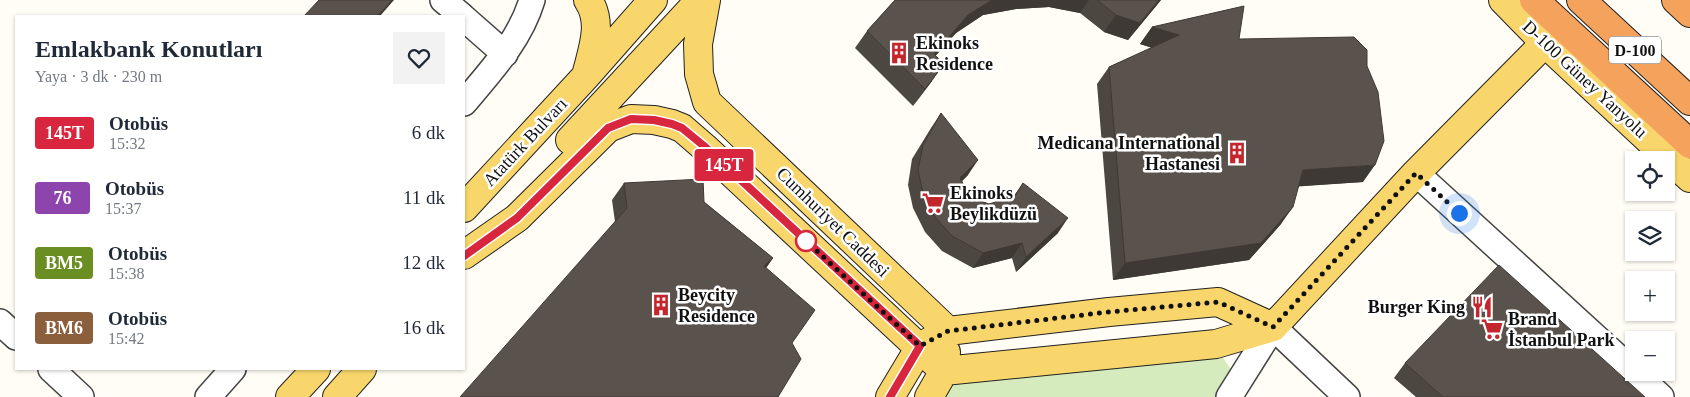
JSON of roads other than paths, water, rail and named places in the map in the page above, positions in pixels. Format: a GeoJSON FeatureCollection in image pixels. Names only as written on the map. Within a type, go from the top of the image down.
{"type":"FeatureCollection","features":[{"type":"Feature","properties":{"kind":"highway"},"geometry":{"type":"LineString","coordinates":[[1534,0],[1690,144]]}},
{"type":"Feature","properties":{"kind":"highway","name":"D-100"},"geometry":{"type":"LineString","coordinates":[[1581,0],[1690,101]]}},
{"type":"Feature","properties":{"kind":"highway"},"geometry":{"type":"LineString","coordinates":[[1676,0],[1690,13]]}},
{"type":"Feature","properties":{"kind":"main road"},"geometry":{"type":"LineString","coordinates":[[586,76],[596,35],[595,17],[588,0]]}},
{"type":"Feature","properties":{"kind":"main road","name":"Atatürk Bulvarı"},"geometry":{"type":"LineString","coordinates":[[465,207],[586,76],[653,0]]}},
{"type":"Feature","properties":{"kind":"main road"},"geometry":{"type":"LineString","coordinates":[[465,254],[700,0]]}},
{"type":"Feature","properties":{"kind":"main road","name":"Cumhuriyet Caddesi"},"geometry":{"type":"LineString","coordinates":[[706,0],[698,44],[699,74],[707,102],[948,331]]}},
{"type":"Feature","properties":{"kind":"main road","name":"D-100 Güney Yanyolu"},"geometry":{"type":"LineString","coordinates":[[1503,0],[1545,44],[1690,178]]}},
{"type":"Feature","properties":{"kind":"main road"},"geometry":{"type":"LineString","coordinates":[[944,371],[1216,344],[1273,327],[1416,173],[1545,44]]}},
{"type":"Feature","properties":{"kind":"main road","name":"Cumhuriyet Caddesi"},"geometry":{"type":"LineString","coordinates":[[465,254],[517,218],[608,128],[631,119],[654,120],[672,124],[682,128],[704,146],[920,346],[944,371]]}},
{"type":"Feature","properties":{"kind":"main road"},"geometry":{"type":"LineString","coordinates":[[890,397],[920,346],[948,331],[1108,312],[1218,302],[1273,327]]}},
{"type":"Feature","properties":{"kind":"main road"},"geometry":{"type":"LineString","coordinates":[[930,397],[944,371],[948,331]]}},
{"type":"Feature","properties":{"kind":"main road"},"geometry":{"type":"LineString","coordinates":[[290,397],[315,370]]}},
{"type":"Feature","properties":{"kind":"main road"},"geometry":{"type":"LineString","coordinates":[[337,397],[361,370]]}},
{"type":"Feature","properties":{"kind":"street"},"geometry":{"type":"LineString","coordinates":[[443,0],[461,15]]}},
{"type":"Feature","properties":{"kind":"street"},"geometry":{"type":"LineString","coordinates":[[465,102],[505,54],[528,16],[532,0]]}},
{"type":"Feature","properties":{"kind":"street"},"geometry":{"type":"LineString","coordinates":[[465,19],[505,54]]}},
{"type":"Feature","properties":{"kind":"street"},"geometry":{"type":"LineString","coordinates":[[1416,173],[1625,364]]}},
{"type":"Feature","properties":{"kind":"street"},"geometry":{"type":"LineString","coordinates":[[0,322],[15,336]]}},
{"type":"Feature","properties":{"kind":"street"},"geometry":{"type":"LineString","coordinates":[[1229,397],[1273,327],[1348,397]]}},
{"type":"Feature","properties":{"kind":"street"},"geometry":{"type":"LineString","coordinates":[[52,370],[81,397]]}},
{"type":"Feature","properties":{"kind":"street"},"geometry":{"type":"LineString","coordinates":[[208,397],[232,370]]}},
{"type":"Feature","properties":{"kind":"street"},"geometry":{"type":"LineString","coordinates":[[1644,381],[1661,397]]}},
{"type":"Feature","properties":{"kind":"place","name":"Ekinoks Residence"},"geometry":{"type":"Point","coordinates":[899,53]}},
{"type":"Feature","properties":{"kind":"place","name":"Medicana International Hastanesi"},"geometry":{"type":"Point","coordinates":[1237,153]}},
{"type":"Feature","properties":{"kind":"place","name":"Ekinoks Beylikdüzü"},"geometry":{"type":"Point","coordinates":[933,203]}},
{"type":"Feature","properties":{"kind":"place","name":"Beycity Residence"},"geometry":{"type":"Point","coordinates":[661,305]}},
{"type":"Feature","properties":{"kind":"place","name":"Burger King"},"geometry":{"type":"Point","coordinates":[1482,307]}},
{"type":"Feature","properties":{"kind":"place","name":"Brand İstanbul Park"},"geometry":{"type":"Point","coordinates":[1492,329]}}]}
